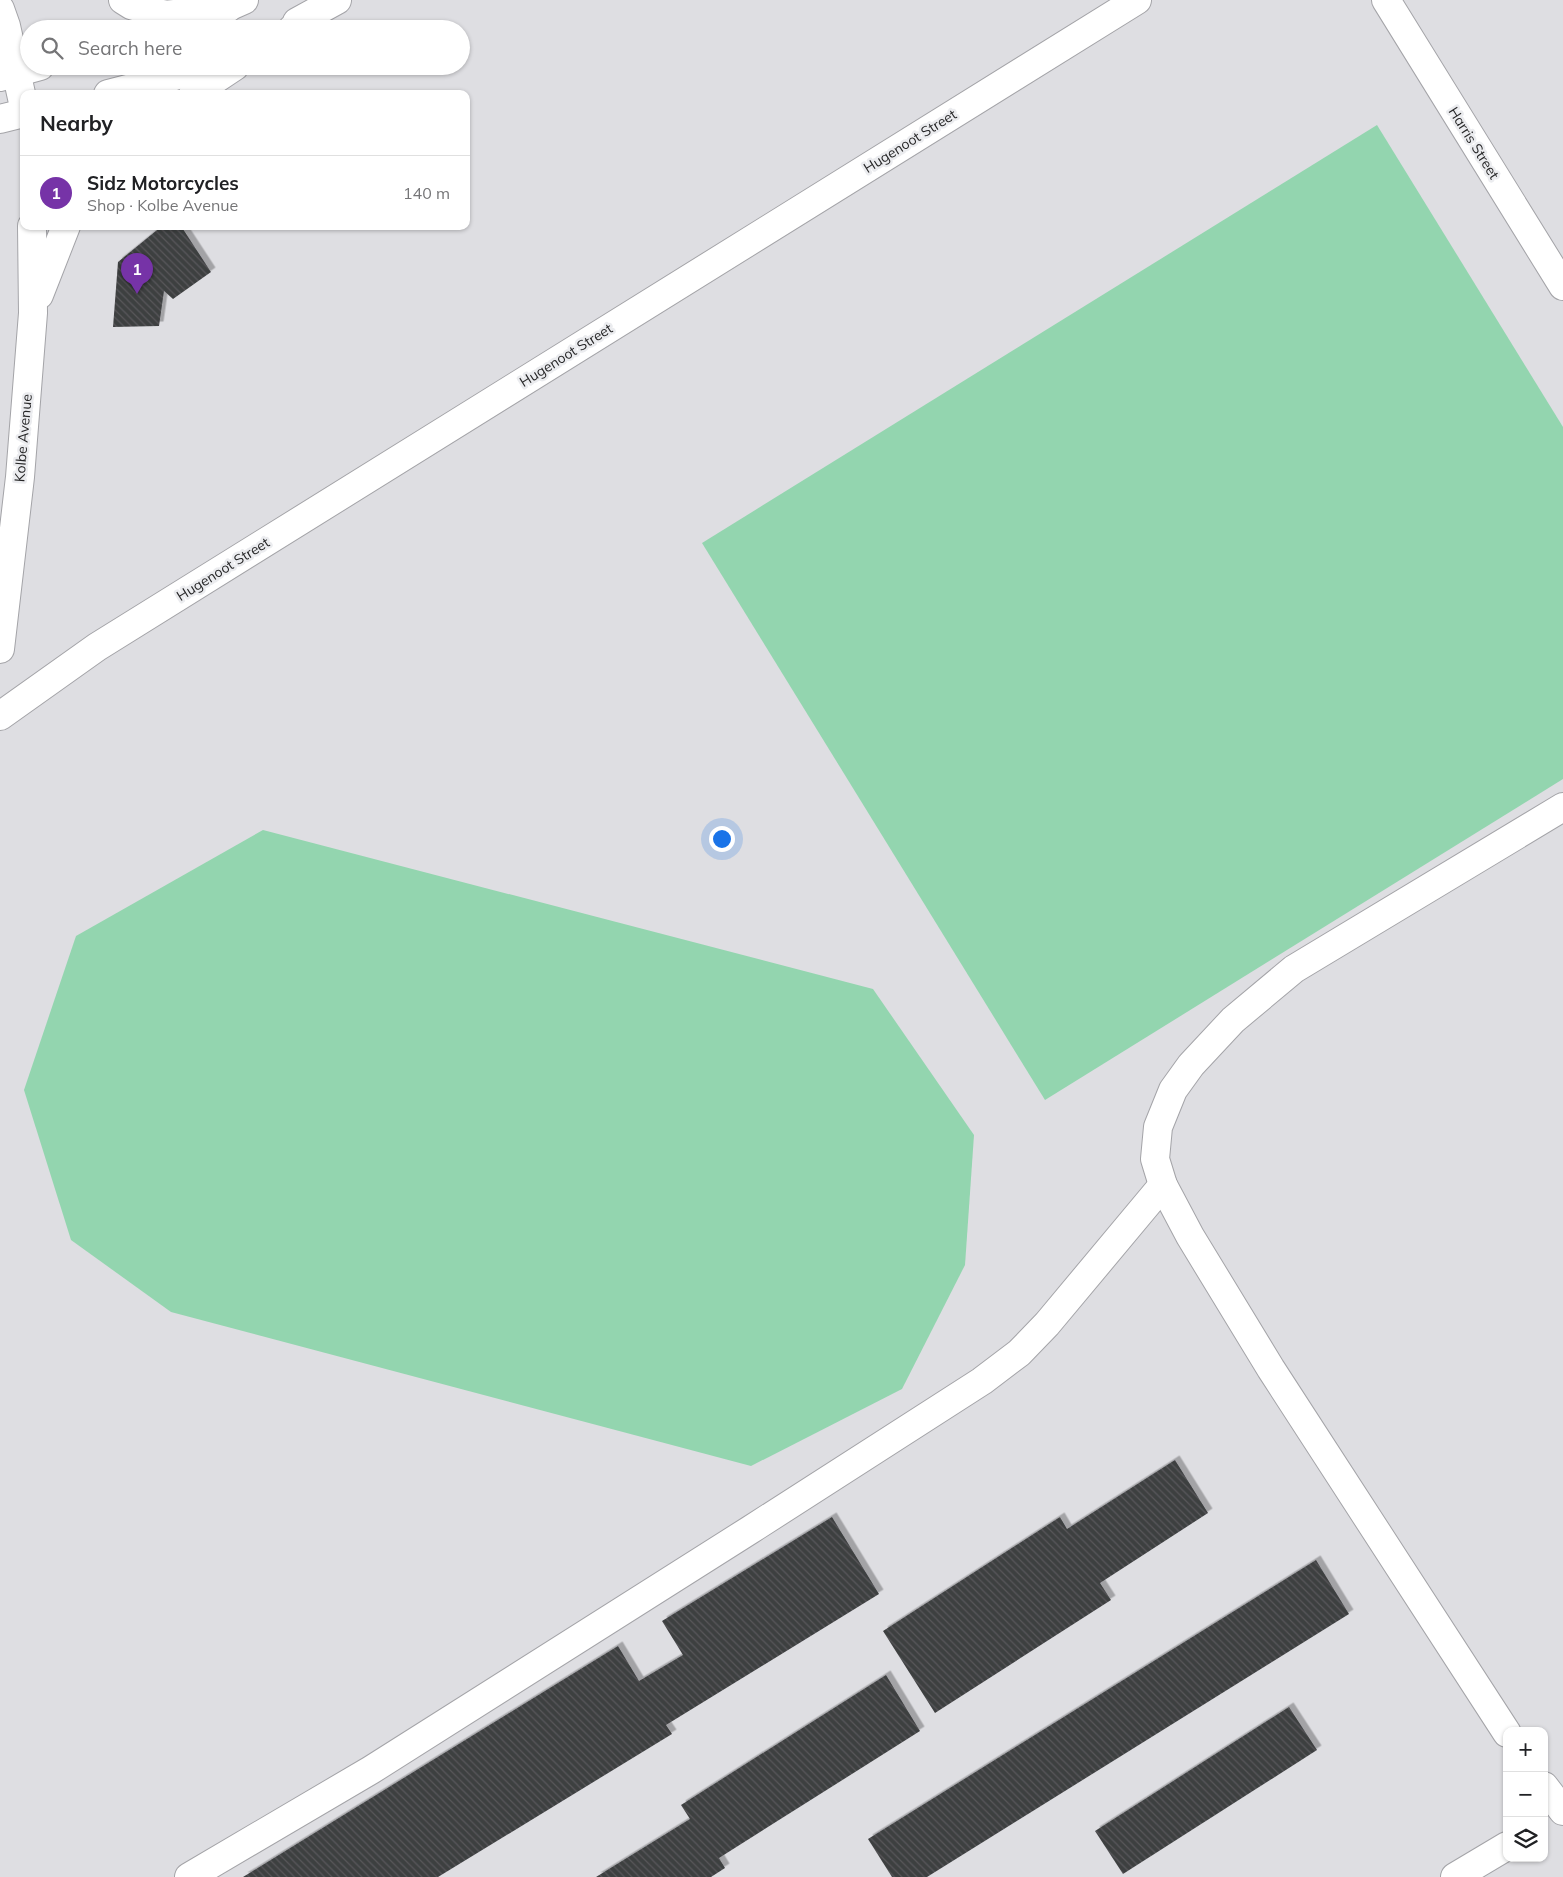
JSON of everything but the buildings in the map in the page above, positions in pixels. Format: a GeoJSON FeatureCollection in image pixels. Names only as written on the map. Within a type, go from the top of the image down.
{"type":"FeatureCollection","features":[{"type":"Feature","properties":{"kind":"street"},"geometry":{"type":"LineString","coordinates":[[123,0],[165,15],[236,4]]}},
{"type":"Feature","properties":{"kind":"street","name":"Hugenoot Street"},"geometry":{"type":"LineString","coordinates":[[0,716],[97,647],[1136,0]]}},
{"type":"Feature","properties":{"kind":"street","name":"Harris Street"},"geometry":{"type":"LineString","coordinates":[[1386,0],[1563,286]]}},
{"type":"Feature","properties":{"kind":"street"},"geometry":{"type":"LineString","coordinates":[[199,20],[236,4]]}},
{"type":"Feature","properties":{"kind":"street"},"geometry":{"type":"LineString","coordinates":[[301,20],[328,6]]}},
{"type":"Feature","properties":{"kind":"street"},"geometry":{"type":"LineString","coordinates":[[306,20],[328,6]]}},
{"type":"Feature","properties":{"kind":"street"},"geometry":{"type":"LineString","coordinates":[[0,9],[19,72],[22,90]]}},
{"type":"Feature","properties":{"kind":"street"},"geometry":{"type":"LineString","coordinates":[[123,90],[177,75]]}},
{"type":"Feature","properties":{"kind":"street"},"geometry":{"type":"LineString","coordinates":[[199,90],[221,75]]}},
{"type":"Feature","properties":{"kind":"street"},"geometry":{"type":"LineString","coordinates":[[0,119],[20,114]]}},
{"type":"Feature","properties":{"kind":"street","name":"Kolbe Avenue"},"geometry":{"type":"LineString","coordinates":[[0,649],[20,477],[33,313],[32,230]]}},
{"type":"Feature","properties":{"kind":"street"},"geometry":{"type":"LineString","coordinates":[[33,313],[56,247],[64,230]]}},
{"type":"Feature","properties":{"kind":"street"},"geometry":{"type":"LineString","coordinates":[[1504,1727],[1271,1369],[1190,1236],[1163,1185],[1155,1159],[1158,1127],[1173,1090],[1191,1065],[1233,1020],[1294,970],[1563,807]]}},
{"type":"Feature","properties":{"kind":"street"},"geometry":{"type":"LineString","coordinates":[[188,1877],[371,1770],[982,1381],[1019,1354],[1047,1324],[1163,1185]]}},
{"type":"Feature","properties":{"kind":"street"},"geometry":{"type":"LineString","coordinates":[[1548,1791],[1563,1811],[1548,1820]]}},
{"type":"Feature","properties":{"kind":"street"},"geometry":{"type":"LineString","coordinates":[[1456,1877],[1503,1848]]}},
{"type":"Feature","properties":{"kind":"green space"},"geometry":{"type":"Polygon","coordinates":[[[1377,125],[1563,427],[1563,779],[1045,1100],[702,543],[1377,125]]]}},
{"type":"Feature","properties":{"kind":"green space"},"geometry":{"type":"Polygon","coordinates":[[[263,830],[873,989],[974,1135],[965,1265],[902,1389],[751,1466],[171,1312],[71,1240],[24,1090],[76,936],[263,830]]]}},
{"type":"Feature","properties":{"kind":"place","name":"Sidz Motorcycles"},"geometry":{"type":"Point","coordinates":[137,294]}}]}
